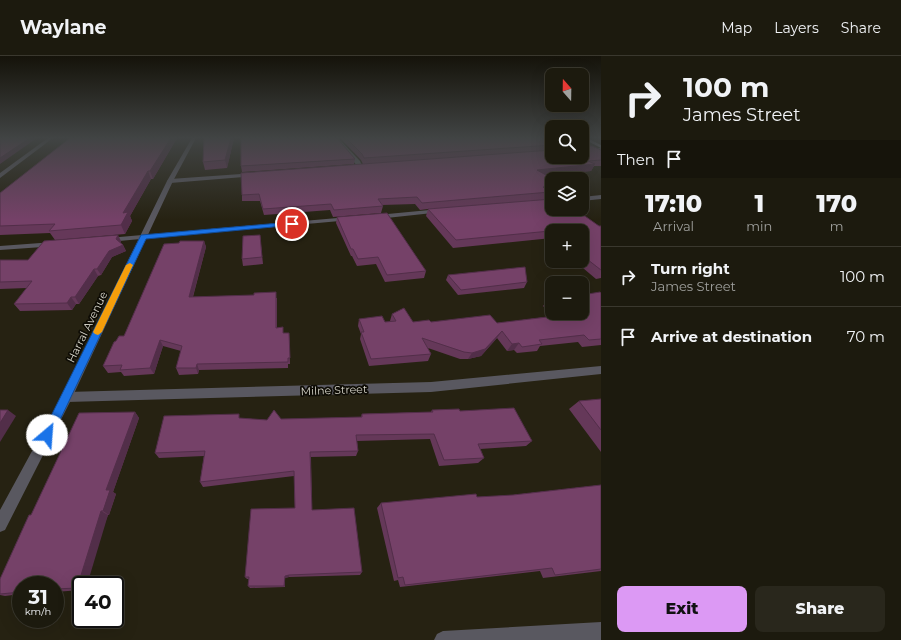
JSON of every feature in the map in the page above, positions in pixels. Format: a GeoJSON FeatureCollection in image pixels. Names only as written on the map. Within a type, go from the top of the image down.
{"type":"FeatureCollection","features":[{"type":"Feature","properties":{"kind":"street"},"geometry":{"type":"LineString","coordinates":[[0,176],[14,165]]}},
{"type":"Feature","properties":{"kind":"street","name":"Harral Avenue"},"geometry":{"type":"LineString","coordinates":[[0,525],[67,397],[179,165]]}},
{"type":"Feature","properties":{"kind":"street"},"geometry":{"type":"LineString","coordinates":[[353,167],[369,166]]}},
{"type":"Feature","properties":{"kind":"street"},"geometry":{"type":"LineString","coordinates":[[170,181],[258,174]]}},
{"type":"Feature","properties":{"kind":"street"},"geometry":{"type":"LineString","coordinates":[[589,199],[601,198]]}},
{"type":"Feature","properties":{"kind":"street"},"geometry":{"type":"LineString","coordinates":[[369,217],[449,211]]}},
{"type":"Feature","properties":{"kind":"street"},"geometry":{"type":"LineString","coordinates":[[103,240],[353,219]]}},
{"type":"Feature","properties":{"kind":"street"},"geometry":{"type":"LineString","coordinates":[[0,248],[64,243]]}},
{"type":"Feature","properties":{"kind":"street","name":"Milne Street"},"geometry":{"type":"LineString","coordinates":[[67,397],[431,387],[601,370]]}},
{"type":"Feature","properties":{"kind":"street"},"geometry":{"type":"LineString","coordinates":[[443,640],[601,631]]}},
{"type":"Feature","properties":{"kind":"building"},"geometry":{"type":"Polygon","coordinates":[[[35,165],[154,165],[150,171],[148,171],[123,213],[128,212],[121,225],[49,231],[55,224],[0,226],[0,193],[35,165]]]}},
{"type":"Feature","properties":{"kind":"building"},"geometry":{"type":"Polygon","coordinates":[[[346,165],[583,165],[537,170],[545,174],[545,187],[543,187],[545,188],[545,192],[422,203],[417,197],[378,199],[383,206],[334,210],[331,204],[263,209],[259,194],[242,195],[241,173],[346,165]]]}},
{"type":"Feature","properties":{"kind":"building"},"geometry":{"type":"Polygon","coordinates":[[[545,200],[545,216],[585,216],[601,226],[601,270],[589,261],[589,224],[545,224],[545,231],[456,240],[428,209],[545,200]]]}},
{"type":"Feature","properties":{"kind":"building"},"geometry":{"type":"Polygon","coordinates":[[[387,213],[426,271],[387,275],[378,257],[358,259],[353,249],[351,249],[337,217],[387,213]]]}},
{"type":"Feature","properties":{"kind":"building"},"geometry":{"type":"Polygon","coordinates":[[[118,235],[116,239],[123,245],[109,251],[97,269],[94,269],[75,297],[71,297],[67,303],[14,304],[32,281],[0,282],[0,260],[28,260],[44,241],[118,235]]]}},
{"type":"Feature","properties":{"kind":"building"},"geometry":{"type":"Polygon","coordinates":[[[260,235],[262,257],[242,259],[243,236],[260,235]]]}},
{"type":"Feature","properties":{"kind":"building"},"geometry":{"type":"Polygon","coordinates":[[[180,241],[204,241],[189,297],[254,295],[254,293],[276,292],[276,328],[283,327],[283,333],[289,333],[290,358],[288,358],[288,362],[197,364],[196,368],[176,368],[182,346],[160,340],[150,368],[120,370],[122,365],[103,366],[114,342],[119,336],[124,336],[164,244],[179,243],[180,241]]]}},
{"type":"Feature","properties":{"kind":"building"},"geometry":{"type":"Polygon","coordinates":[[[525,267],[527,282],[461,290],[448,275],[525,267]]]}},
{"type":"Feature","properties":{"kind":"building"},"geometry":{"type":"Polygon","coordinates":[[[601,293],[601,339],[589,340],[584,335],[539,340],[542,344],[522,347],[519,343],[512,344],[502,331],[485,349],[472,353],[464,352],[422,338],[431,354],[371,359],[361,332],[364,332],[359,319],[382,316],[385,322],[396,321],[392,314],[404,308],[413,322],[429,320],[431,322],[490,315],[497,323],[545,317],[545,320],[589,320],[589,294],[601,293]]]}},
{"type":"Feature","properties":{"kind":"building"},"geometry":{"type":"Polygon","coordinates":[[[601,399],[601,430],[579,401],[601,399]]]}},
{"type":"Feature","properties":{"kind":"building"},"geometry":{"type":"Polygon","coordinates":[[[514,408],[532,441],[478,444],[484,458],[444,460],[434,434],[356,435],[358,451],[310,452],[312,510],[354,508],[362,572],[289,575],[285,576],[284,586],[248,586],[249,577],[245,577],[251,509],[295,508],[294,471],[200,482],[205,451],[155,453],[164,416],[239,414],[239,418],[267,420],[274,410],[281,419],[362,417],[362,414],[433,412],[432,410],[459,409],[460,411],[514,408]]]}},
{"type":"Feature","properties":{"kind":"building"},"geometry":{"type":"Polygon","coordinates":[[[0,410],[8,410],[0,423],[0,410]]]}},
{"type":"Feature","properties":{"kind":"building"},"geometry":{"type":"Polygon","coordinates":[[[135,412],[106,490],[110,490],[103,511],[101,511],[81,576],[72,576],[72,588],[64,589],[64,576],[12,576],[12,593],[0,594],[0,579],[29,515],[31,515],[79,413],[135,412]]]}},
{"type":"Feature","properties":{"kind":"building"},"geometry":{"type":"Polygon","coordinates":[[[601,485],[601,569],[555,575],[552,568],[405,585],[403,577],[398,578],[381,503],[476,494],[477,497],[513,495],[601,485]]]}},
{"type":"Feature","properties":{"kind":"slow traffic"},"geometry":{"type":"LineString","coordinates":[[98,332],[130,265]]}},
{"type":"Feature","properties":{"kind":"route"},"geometry":{"type":"LineString","coordinates":[[47,435],[67,397],[143,237],[292,224]]}}]}
